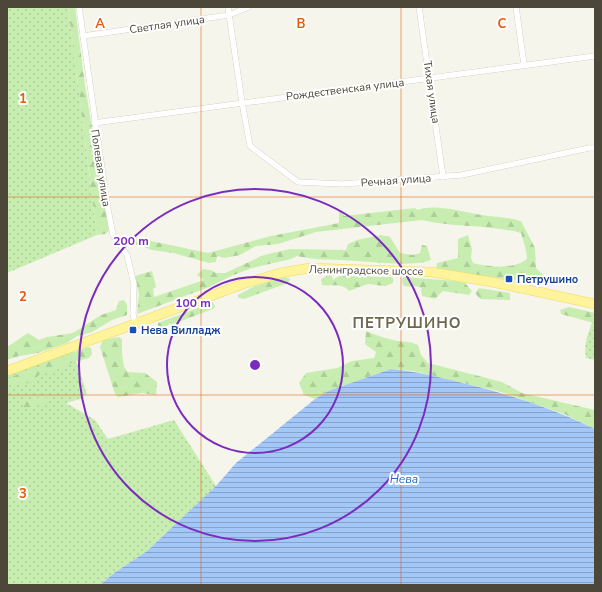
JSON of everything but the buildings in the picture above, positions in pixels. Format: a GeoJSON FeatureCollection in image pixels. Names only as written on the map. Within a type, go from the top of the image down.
{"type":"FeatureCollection","features":[{"type":"Feature","properties":{"kind":"main road","name":"Ленинградское шоссе"},"geometry":{"type":"LineString","coordinates":[[7,371],[266,276],[293,270],[317,268],[454,274],[595,304]]}},
{"type":"Feature","properties":{"kind":"street","name":"Полевая улица"},"geometry":{"type":"LineString","coordinates":[[79,7],[94,123],[113,235],[127,255],[134,284],[133,314],[135,323]]}},
{"type":"Feature","properties":{"kind":"street","name":"Речная улица"},"geometry":{"type":"LineString","coordinates":[[228,7],[250,146],[298,182],[342,184],[462,175],[595,148]]}},
{"type":"Feature","properties":{"kind":"street","name":"Светлая улица"},"geometry":{"type":"LineString","coordinates":[[83,36],[230,15],[249,7]]}},
{"type":"Feature","properties":{"kind":"street","name":"Тихая улица"},"geometry":{"type":"LineString","coordinates":[[419,7],[443,177]]}},
{"type":"Feature","properties":{"kind":"street"},"geometry":{"type":"LineString","coordinates":[[516,7],[524,65]]}},
{"type":"Feature","properties":{"kind":"street","name":"Рождественская улица"},"geometry":{"type":"LineString","coordinates":[[94,123],[595,56]]}},
{"type":"Feature","properties":{"kind":"green space"},"geometry":{"type":"Polygon","coordinates":[[[7,7],[68,7],[97,235],[7,273],[7,7]]]}},
{"type":"Feature","properties":{"kind":"green space"},"geometry":{"type":"Polygon","coordinates":[[[68,7],[75,7],[85,85],[109,231],[105,234],[97,235],[68,7]]]}},
{"type":"Feature","properties":{"kind":"green space"},"geometry":{"type":"Polygon","coordinates":[[[432,207],[449,209],[521,221],[535,248],[536,268],[544,276],[539,284],[436,269],[437,263],[458,258],[458,239],[468,235],[472,249],[471,258],[473,263],[501,267],[515,265],[527,259],[526,250],[521,233],[496,228],[447,224],[422,220],[316,232],[278,244],[256,246],[240,255],[224,258],[217,256],[216,262],[209,263],[173,253],[152,250],[132,243],[122,244],[120,240],[124,238],[137,238],[208,253],[271,236],[339,223],[339,211],[343,212],[344,216],[415,208],[417,210],[432,207]]]}},
{"type":"Feature","properties":{"kind":"green space"},"geometry":{"type":"Polygon","coordinates":[[[381,235],[390,237],[400,253],[413,255],[420,253],[422,245],[427,246],[431,260],[415,263],[394,264],[305,258],[297,256],[291,259],[252,268],[209,287],[137,314],[139,294],[135,276],[152,271],[156,287],[153,289],[154,297],[204,280],[197,275],[203,269],[211,270],[216,273],[225,273],[264,255],[290,249],[346,250],[348,244],[357,240],[381,235]]]}},
{"type":"Feature","properties":{"kind":"green space"},"geometry":{"type":"Polygon","coordinates":[[[329,275],[332,276],[333,280],[339,276],[391,277],[393,278],[393,283],[385,286],[368,284],[349,291],[340,286],[322,285],[321,279],[329,275]]]}},
{"type":"Feature","properties":{"kind":"green space"},"geometry":{"type":"Polygon","coordinates":[[[285,277],[290,279],[288,283],[244,299],[239,298],[238,295],[255,286],[285,277]]]}},
{"type":"Feature","properties":{"kind":"green space"},"geometry":{"type":"Polygon","coordinates":[[[404,277],[456,281],[465,283],[472,291],[469,295],[443,291],[435,299],[422,296],[421,288],[416,286],[407,287],[403,285],[402,279],[404,277]]]}},
{"type":"Feature","properties":{"kind":"green space"},"geometry":{"type":"Polygon","coordinates":[[[479,288],[510,293],[510,300],[480,299],[475,293],[479,288]]]}},
{"type":"Feature","properties":{"kind":"green space"},"geometry":{"type":"Polygon","coordinates":[[[124,300],[127,305],[127,315],[112,320],[92,332],[77,336],[67,343],[38,353],[19,356],[7,360],[7,347],[28,333],[39,340],[47,337],[73,333],[101,315],[116,310],[119,301],[124,300]]]}},
{"type":"Feature","properties":{"kind":"green space"},"geometry":{"type":"Polygon","coordinates":[[[213,302],[215,307],[213,309],[173,324],[169,324],[164,329],[158,329],[158,323],[213,302]]]}},
{"type":"Feature","properties":{"kind":"green space"},"geometry":{"type":"Polygon","coordinates":[[[569,307],[595,313],[595,322],[561,314],[560,310],[569,307]]]}},
{"type":"Feature","properties":{"kind":"green space"},"geometry":{"type":"Polygon","coordinates":[[[594,309],[595,360],[586,358],[585,350],[594,309]]]}},
{"type":"Feature","properties":{"kind":"green space"},"geometry":{"type":"Polygon","coordinates":[[[366,331],[396,341],[418,345],[421,355],[428,363],[502,382],[522,393],[595,410],[595,429],[564,414],[501,392],[413,371],[391,369],[328,391],[315,399],[304,395],[299,383],[306,373],[337,368],[352,361],[374,358],[376,352],[365,344],[366,331]]]}},
{"type":"Feature","properties":{"kind":"green space"},"geometry":{"type":"Polygon","coordinates":[[[119,337],[122,339],[124,367],[128,372],[145,373],[157,382],[156,395],[142,393],[118,397],[115,394],[100,347],[103,340],[119,337]]]}},
{"type":"Feature","properties":{"kind":"green space"},"geometry":{"type":"Polygon","coordinates":[[[88,347],[91,348],[92,354],[89,358],[71,363],[60,369],[40,374],[32,382],[7,386],[7,379],[30,369],[41,367],[48,362],[88,347]]]}},
{"type":"Feature","properties":{"kind":"green space"},"geometry":{"type":"Polygon","coordinates":[[[73,351],[87,394],[84,395],[84,398],[66,403],[95,420],[108,439],[174,420],[216,486],[147,551],[114,573],[100,585],[7,585],[7,376],[73,351]]]}},
{"type":"Feature","properties":{"kind":"green space"},"geometry":{"type":"Polygon","coordinates":[[[45,396],[47,399],[46,404],[22,408],[24,402],[45,396]]]}},
{"type":"Feature","properties":{"kind":"water","name":"Нева"},"geometry":{"type":"Polygon","coordinates":[[[391,369],[427,374],[497,392],[546,408],[595,429],[595,585],[100,585],[114,573],[147,551],[216,486],[236,463],[315,399],[328,391],[391,369]]]}},
{"type":"Feature","properties":{"kind":"place","name":"Петрушино"},"geometry":{"type":"Point","coordinates":[509,279]}},
{"type":"Feature","properties":{"kind":"place","name":"Нева Вилладж"},"geometry":{"type":"Point","coordinates":[133,330]}},
{"type":"Feature","properties":{"kind":"district","name":"ПЕТРУШИНО"},"geometry":{"type":"Point","coordinates":[407,323]}}]}
